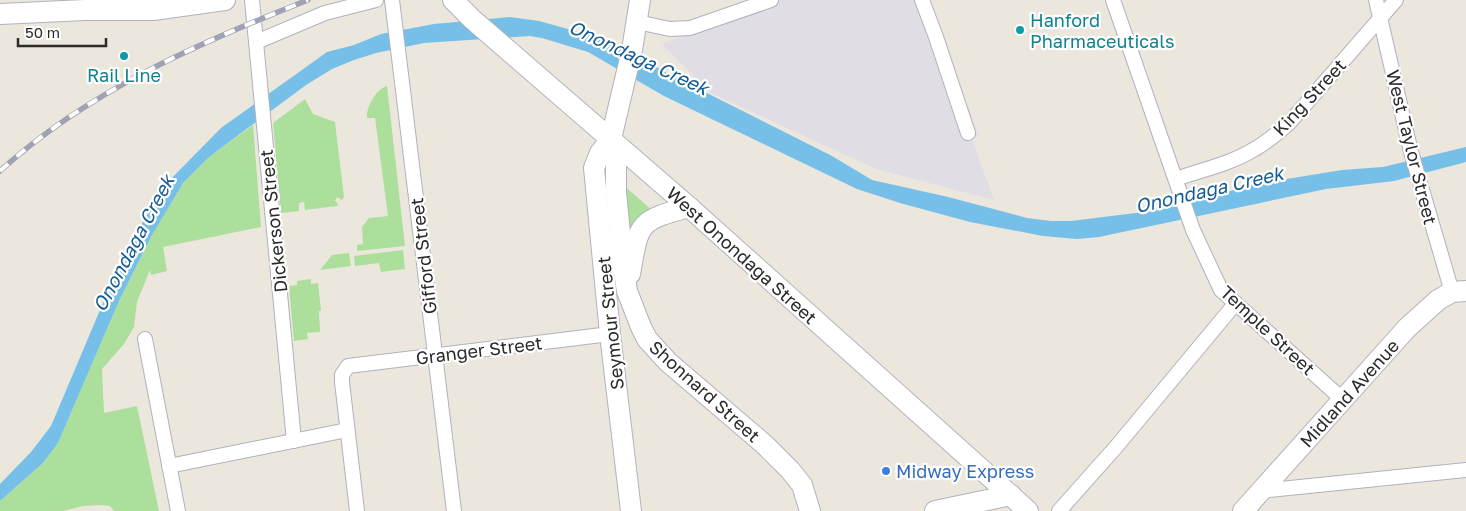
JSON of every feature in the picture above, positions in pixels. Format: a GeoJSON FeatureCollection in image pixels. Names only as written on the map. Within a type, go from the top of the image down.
{"type":"FeatureCollection","features":[{"type":"Feature","properties":{"kind":"main road"},"geometry":{"type":"LineString","coordinates":[[0,14],[85,10],[153,10],[225,0]]}},
{"type":"Feature","properties":{"kind":"main road","name":"West Onondaga Street"},"geometry":{"type":"LineString","coordinates":[[453,0],[472,20],[689,207],[1028,511]]}},
{"type":"Feature","properties":{"kind":"main road"},"geometry":{"type":"LineString","coordinates":[[611,139],[632,50],[640,0]]}},
{"type":"Feature","properties":{"kind":"main road","name":"Shonnard Street"},"geometry":{"type":"LineString","coordinates":[[611,139],[616,156],[616,192],[627,291],[640,327],[668,362],[765,445],[790,470],[802,484],[810,511]]}},
{"type":"Feature","properties":{"kind":"main road","name":"Seymour Street"},"geometry":{"type":"LineString","coordinates":[[611,139],[600,153],[594,168],[610,334],[631,511]]}},
{"type":"Feature","properties":{"kind":"main road"},"geometry":{"type":"LineString","coordinates":[[627,291],[637,239],[641,229],[648,221],[656,217],[689,207]]}},
{"type":"Feature","properties":{"kind":"main road","name":"Midland Avenue"},"geometry":{"type":"LineString","coordinates":[[1243,511],[1406,328],[1438,300],[1459,292]]}},
{"type":"Feature","properties":{"kind":"main road"},"geometry":{"type":"LineString","coordinates":[[935,511],[1011,495]]}},
{"type":"Feature","properties":{"kind":"street","name":"Dickerson Street"},"geometry":{"type":"LineString","coordinates":[[252,0],[294,441]]}},
{"type":"Feature","properties":{"kind":"street"},"geometry":{"type":"LineString","coordinates":[[256,42],[326,13],[376,0]]}},
{"type":"Feature","properties":{"kind":"street","name":"Gifford Street"},"geometry":{"type":"LineString","coordinates":[[392,0],[454,511]]}},
{"type":"Feature","properties":{"kind":"street"},"geometry":{"type":"LineString","coordinates":[[637,22],[670,29],[690,28],[771,0]]}},
{"type":"Feature","properties":{"kind":"street"},"geometry":{"type":"LineString","coordinates":[[922,0],[968,133]]}},
{"type":"Feature","properties":{"kind":"street","name":"Temple Street"},"geometry":{"type":"LineString","coordinates":[[1112,0],[1194,230],[1221,290],[1342,399]]}},
{"type":"Feature","properties":{"kind":"street","name":"West Taylor Street"},"geometry":{"type":"LineString","coordinates":[[1376,0],[1411,152],[1421,187],[1459,292]]}},
{"type":"Feature","properties":{"kind":"street","name":"King Street"},"geometry":{"type":"LineString","coordinates":[[1176,179],[1235,159],[1253,151],[1273,138],[1290,122],[1396,0]]}},
{"type":"Feature","properties":{"kind":"street"},"geometry":{"type":"LineString","coordinates":[[1059,511],[1116,447],[1235,304]]}},
{"type":"Feature","properties":{"kind":"street","name":"Granger Street"},"geometry":{"type":"LineString","coordinates":[[347,430],[342,375],[348,366],[610,334]]}},
{"type":"Feature","properties":{"kind":"street"},"geometry":{"type":"LineString","coordinates":[[145,339],[178,511]]}},
{"type":"Feature","properties":{"kind":"street"},"geometry":{"type":"LineString","coordinates":[[169,466],[347,430],[357,511]]}},
{"type":"Feature","properties":{"kind":"street"},"geometry":{"type":"LineString","coordinates":[[1261,491],[1466,470]]}},
{"type":"Feature","properties":{"kind":"shaded area"},"geometry":{"type":"Polygon","coordinates":[[[780,0],[928,0],[979,136],[972,139],[994,200],[876,169],[711,93],[662,44],[780,0]]]}},
{"type":"Feature","properties":{"kind":"green space"},"geometry":{"type":"Polygon","coordinates":[[[387,86],[405,246],[357,251],[357,245],[363,244],[362,227],[369,218],[388,216],[375,118],[367,118],[372,99],[387,86]]]}},
{"type":"Feature","properties":{"kind":"green space"},"geometry":{"type":"Polygon","coordinates":[[[305,99],[313,114],[335,122],[344,197],[342,200],[337,197],[335,201],[338,204],[337,206],[305,210],[304,202],[299,203],[299,211],[281,213],[273,123],[305,99]]]}},
{"type":"Feature","properties":{"kind":"green space"},"geometry":{"type":"Polygon","coordinates":[[[253,125],[261,227],[163,247],[167,271],[151,275],[150,270],[137,302],[134,327],[124,344],[102,369],[104,413],[137,406],[159,511],[114,511],[110,506],[101,505],[83,506],[63,511],[0,511],[0,501],[43,463],[58,443],[119,301],[151,237],[183,183],[209,157],[253,125]]]}},
{"type":"Feature","properties":{"kind":"green space"},"geometry":{"type":"Polygon","coordinates":[[[621,183],[654,212],[630,235],[621,183]]]}},
{"type":"Feature","properties":{"kind":"green space"},"geometry":{"type":"Polygon","coordinates":[[[403,250],[405,269],[381,272],[379,263],[355,266],[354,256],[403,250]]]}},
{"type":"Feature","properties":{"kind":"green space"},"geometry":{"type":"Polygon","coordinates":[[[349,253],[351,266],[320,270],[332,255],[349,253]]]}},
{"type":"Feature","properties":{"kind":"green space"},"geometry":{"type":"Polygon","coordinates":[[[311,279],[311,284],[318,283],[321,311],[319,311],[320,332],[307,333],[308,339],[294,341],[289,286],[297,285],[297,281],[311,279]]]}},
{"type":"Feature","properties":{"kind":"water","name":"Onondaga Creek"},"geometry":{"type":"Polygon","coordinates":[[[510,17],[539,21],[615,42],[663,71],[832,156],[872,180],[948,197],[1027,218],[1071,221],[1160,210],[1256,184],[1342,170],[1383,167],[1466,147],[1466,162],[1394,181],[1326,189],[1099,237],[1077,239],[1043,236],[970,222],[857,189],[664,96],[588,52],[542,38],[530,36],[424,43],[376,53],[332,69],[306,85],[209,157],[183,183],[151,237],[119,301],[58,443],[43,463],[0,501],[0,484],[31,452],[51,426],[111,284],[136,234],[163,187],[221,128],[327,52],[354,45],[381,34],[434,24],[510,17]]]}},
{"type":"Feature","properties":{"kind":"railway"},"geometry":{"type":"LineString","coordinates":[[0,171],[34,142],[107,93],[186,52],[308,0]]}},
{"type":"Feature","properties":{"kind":"place","name":"Hanford Pharmaceuticals"},"geometry":{"type":"Point","coordinates":[1020,30]}},
{"type":"Feature","properties":{"kind":"place","name":"Rail Line"},"geometry":{"type":"Point","coordinates":[124,56]}},
{"type":"Feature","properties":{"kind":"place","name":"Midway Express"},"geometry":{"type":"Point","coordinates":[886,471]}}]}
